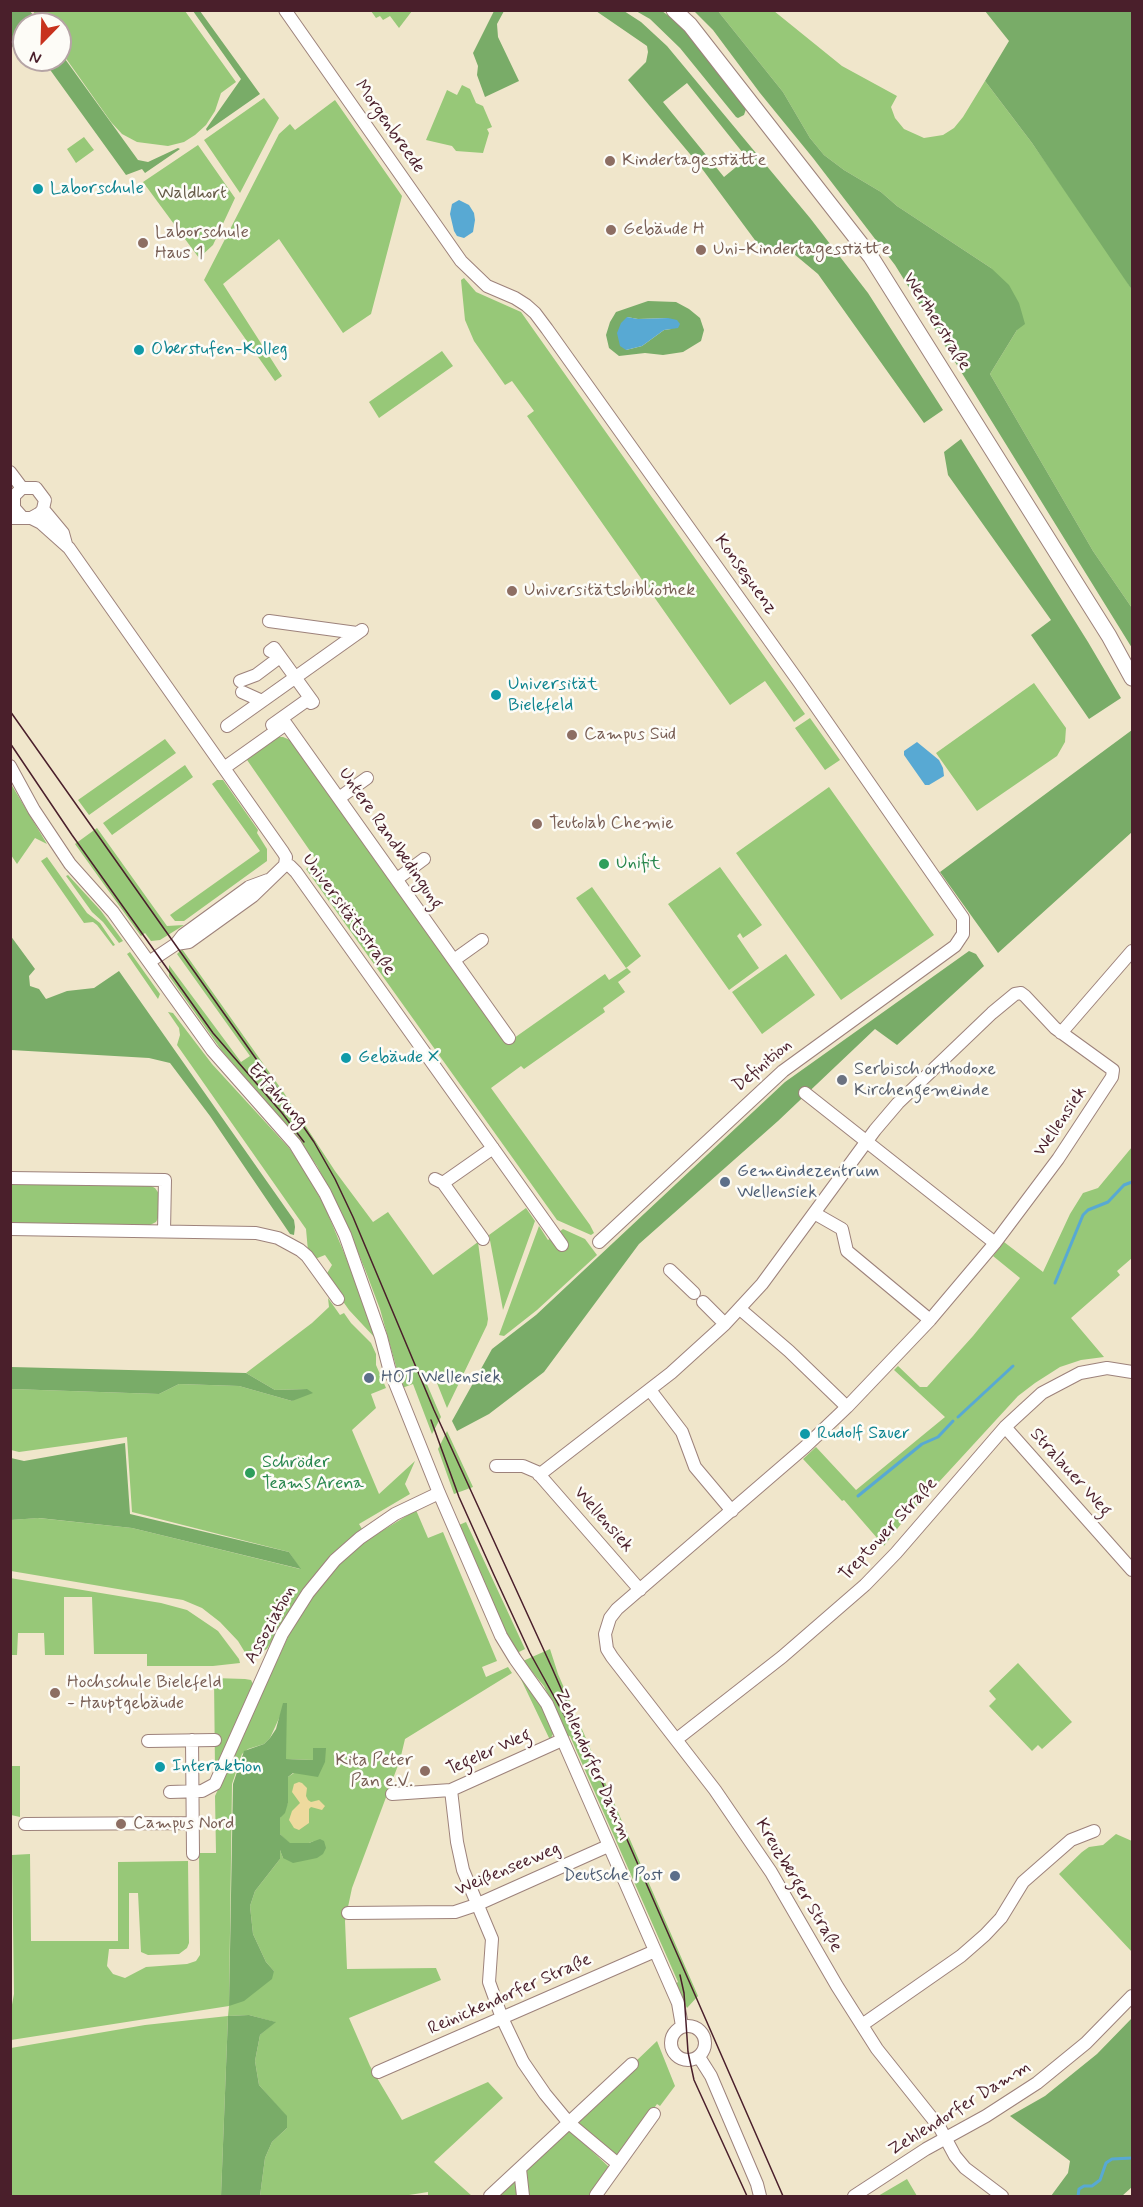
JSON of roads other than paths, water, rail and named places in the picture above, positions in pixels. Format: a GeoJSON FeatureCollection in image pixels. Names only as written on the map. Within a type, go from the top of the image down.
{"type":"FeatureCollection","features":[{"type":"Feature","properties":{"kind":"main road","name":"Wertherstraße"},"geometry":{"type":"LineString","coordinates":[[674,10],[690,25],[871,257],[1052,545],[1132,678]]}},
{"type":"Feature","properties":{"kind":"street","name":"Morgenbreede"},"geometry":{"type":"LineString","coordinates":[[285,10],[464,264]]}},
{"type":"Feature","properties":{"kind":"street","name":"Konsequenz"},"geometry":{"type":"LineString","coordinates":[[464,264],[487,286],[526,305],[547,329],[960,912],[964,927],[963,934]]}},
{"type":"Feature","properties":{"kind":"street"},"geometry":{"type":"LineString","coordinates":[[10,472],[22,488]]}},
{"type":"Feature","properties":{"kind":"street"},"geometry":{"type":"LineString","coordinates":[[31,487],[40,491],[45,500],[43,509],[40,513],[21,518],[13,502],[17,491],[31,487]]}},
{"type":"Feature","properties":{"kind":"street","name":"Universitätsstraße"},"geometry":{"type":"LineString","coordinates":[[43,509],[63,533],[66,544],[283,852],[286,857],[285,865],[290,866],[296,872],[562,1245]]}},
{"type":"Feature","properties":{"kind":"street","name":"Universitätsstraße"},"geometry":{"type":"LineString","coordinates":[[21,518],[41,523],[66,544]]}},
{"type":"Feature","properties":{"kind":"street"},"geometry":{"type":"LineString","coordinates":[[229,727],[359,631],[270,621]]}},
{"type":"Feature","properties":{"kind":"street"},"geometry":{"type":"LineString","coordinates":[[234,751],[310,701],[295,677],[275,654],[256,675],[241,687],[262,701]]}},
{"type":"Feature","properties":{"kind":"street"},"geometry":{"type":"LineString","coordinates":[[224,768],[286,724],[287,720],[296,714]]}},
{"type":"Feature","properties":{"kind":"street","name":"Untere Randbedingung"},"geometry":{"type":"LineString","coordinates":[[286,724],[509,1038]]}},
{"type":"Feature","properties":{"kind":"street","name":"Erfahrung"},"geometry":{"type":"LineString","coordinates":[[10,766],[34,810],[79,877],[113,912],[212,1050],[295,1144],[325,1193],[347,1242],[389,1368],[439,1493]]}},
{"type":"Feature","properties":{"kind":"street"},"geometry":{"type":"LineString","coordinates":[[339,798],[367,778]]}},
{"type":"Feature","properties":{"kind":"street"},"geometry":{"type":"LineString","coordinates":[[397,879],[424,859]]}},
{"type":"Feature","properties":{"kind":"street"},"geometry":{"type":"LineString","coordinates":[[149,962],[176,944],[183,935],[226,903],[254,885],[279,873],[285,865]]}},
{"type":"Feature","properties":{"kind":"street","name":"Definition"},"geometry":{"type":"LineString","coordinates":[[599,1242],[783,1071],[955,946],[963,934]]}},
{"type":"Feature","properties":{"kind":"street"},"geometry":{"type":"LineString","coordinates":[[454,960],[482,940]]}},
{"type":"Feature","properties":{"kind":"street"},"geometry":{"type":"LineString","coordinates":[[1061,1033],[1132,951]]}},
{"type":"Feature","properties":{"kind":"street","name":"Wellensiek"},"geometry":{"type":"LineString","coordinates":[[612,1657],[606,1642],[607,1624],[617,1609],[640,1590],[732,1511],[847,1407],[930,1320],[995,1243],[1058,1159],[1114,1074],[1110,1067],[1061,1033],[1025,996],[1015,994],[912,1088],[867,1141],[762,1284],[725,1324],[650,1390],[539,1474],[640,1590]]}},
{"type":"Feature","properties":{"kind":"street"},"geometry":{"type":"LineString","coordinates":[[805,1093],[995,1243]]}},
{"type":"Feature","properties":{"kind":"street"},"geometry":{"type":"LineString","coordinates":[[483,1239],[439,1181],[493,1148]]}},
{"type":"Feature","properties":{"kind":"street"},"geometry":{"type":"LineString","coordinates":[[10,1178],[165,1180],[165,1231]]}},
{"type":"Feature","properties":{"kind":"street"},"geometry":{"type":"LineString","coordinates":[[814,1213],[842,1229],[846,1251],[930,1320]]}},
{"type":"Feature","properties":{"kind":"street"},"geometry":{"type":"LineString","coordinates":[[10,1229],[256,1233],[278,1238],[300,1250],[320,1267],[338,1299]]}},
{"type":"Feature","properties":{"kind":"street"},"geometry":{"type":"LineString","coordinates":[[670,1270],[694,1293]]}},
{"type":"Feature","properties":{"kind":"street"},"geometry":{"type":"LineString","coordinates":[[703,1302],[725,1324]]}},
{"type":"Feature","properties":{"kind":"street"},"geometry":{"type":"LineString","coordinates":[[740,1309],[789,1351],[847,1407]]}},
{"type":"Feature","properties":{"kind":"street","name":"Treptower Straße"},"geometry":{"type":"LineString","coordinates":[[677,1739],[782,1657],[865,1585],[1005,1427],[1042,1393],[1072,1376],[1107,1368],[1132,1372]]}},
{"type":"Feature","properties":{"kind":"street"},"geometry":{"type":"LineString","coordinates":[[650,1390],[682,1432],[695,1467],[732,1511]]}},
{"type":"Feature","properties":{"kind":"street","name":"Stralauer Weg"},"geometry":{"type":"LineString","coordinates":[[1005,1427],[1132,1570]]}},
{"type":"Feature","properties":{"kind":"street"},"geometry":{"type":"LineString","coordinates":[[496,1466],[523,1466],[539,1474]]}},
{"type":"Feature","properties":{"kind":"street","name":"Zehlendorfer Damm"},"geometry":{"type":"LineString","coordinates":[[439,1493],[501,1636],[547,1704],[678,2003],[682,2026]]}},
{"type":"Feature","properties":{"kind":"street","name":"Assoziation"},"geometry":{"type":"LineString","coordinates":[[170,1792],[192,1792],[210,1788],[215,1784],[282,1634],[321,1576],[347,1549],[377,1525],[439,1493]]}},
{"type":"Feature","properties":{"kind":"street","name":"Kreuzberger Straße"},"geometry":{"type":"LineString","coordinates":[[612,1657],[677,1739],[736,1820],[771,1872],[877,2049],[946,2138],[955,2156],[965,2168],[1002,2196]]}},
{"type":"Feature","properties":{"kind":"street"},"geometry":{"type":"LineString","coordinates":[[192,1740],[193,1854]]}},
{"type":"Feature","properties":{"kind":"street"},"geometry":{"type":"LineString","coordinates":[[148,1741],[215,1740]]}},
{"type":"Feature","properties":{"kind":"street","name":"Tegeler Weg"},"geometry":{"type":"LineString","coordinates":[[392,1794],[451,1790],[562,1740]]}},
{"type":"Feature","properties":{"kind":"street"},"geometry":{"type":"LineString","coordinates":[[451,1790],[463,1870],[476,1905],[490,1930],[492,1939],[489,1982],[502,2018],[533,2078],[569,2123],[618,2164]]}},
{"type":"Feature","properties":{"kind":"street"},"geometry":{"type":"LineString","coordinates":[[25,1824],[193,1823]]}},
{"type":"Feature","properties":{"kind":"street"},"geometry":{"type":"LineString","coordinates":[[862,2025],[961,1956],[986,1935],[1023,1882],[1071,1840],[1094,1831]]}},
{"type":"Feature","properties":{"kind":"street","name":"Weißenseeweg"},"geometry":{"type":"LineString","coordinates":[[348,1913],[455,1912],[476,1905],[608,1846]]}},
{"type":"Feature","properties":{"kind":"street","name":"Reinickendorfer Straße"},"geometry":{"type":"LineString","coordinates":[[378,2072],[655,1951]]}},
{"type":"Feature","properties":{"kind":"street","name":"Zehlendorfer Damm"},"geometry":{"type":"LineString","coordinates":[[854,2196],[946,2138],[1005,2105],[1037,2083],[1086,2043],[1132,1996]]}},
{"type":"Feature","properties":{"kind":"street"},"geometry":{"type":"LineString","coordinates":[[682,2026],[692,2026],[701,2032],[705,2043],[705,2048],[694,2059],[684,2060],[672,2050],[672,2036],[682,2026]]}},
{"type":"Feature","properties":{"kind":"street"},"geometry":{"type":"LineString","coordinates":[[699,2056],[711,2076],[760,2196]]}},
{"type":"Feature","properties":{"kind":"street"},"geometry":{"type":"LineString","coordinates":[[490,2196],[632,2064]]}},
{"type":"Feature","properties":{"kind":"street"},"geometry":{"type":"LineString","coordinates":[[596,2195],[654,2114]]}},
{"type":"Feature","properties":{"kind":"street"},"geometry":{"type":"LineString","coordinates":[[520,2169],[524,2196]]}},
{"type":"Feature","properties":{"kind":"street"},"geometry":{"type":"LineString","coordinates":[[757,2184],[768,2196]]}},
{"type":"Feature","properties":{"kind":"water"},"geometry":{"type":"Polygon","coordinates":[[[459,200],[469,205],[475,220],[473,232],[464,238],[457,236],[454,231],[450,214],[452,204],[459,200]]]}},
{"type":"Feature","properties":{"kind":"water"},"geometry":{"type":"Polygon","coordinates":[[[627,317],[668,318],[677,320],[680,324],[678,328],[664,330],[642,346],[626,350],[620,346],[617,333],[621,323],[627,317]]]}},
{"type":"Feature","properties":{"kind":"water"},"geometry":{"type":"Polygon","coordinates":[[[917,742],[939,760],[943,768],[944,776],[929,785],[925,785],[904,755],[904,751],[917,742]]]}},
{"type":"Feature","properties":{"kind":"waterway"},"geometry":{"type":"LineString","coordinates":[[1055,1283],[1083,1215],[1088,1210],[1108,1202],[1124,1185],[1132,1182]]}},
{"type":"Feature","properties":{"kind":"waterway"},"geometry":{"type":"LineString","coordinates":[[958,1417],[1013,1366]]}},
{"type":"Feature","properties":{"kind":"waterway"},"geometry":{"type":"LineString","coordinates":[[858,1496],[922,1444],[938,1437],[953,1421]]}},
{"type":"Feature","properties":{"kind":"waterway"},"geometry":{"type":"LineString","coordinates":[[1078,2196],[1079,2189],[1092,2186],[1100,2180],[1106,2163],[1112,2159],[1132,2158]]}},
{"type":"Feature","properties":{"kind":"tram line"},"geometry":{"type":"LineString","coordinates":[[10,711],[276,1087],[314,1142],[335,1179],[434,1410],[552,1668],[783,2196]]}},
{"type":"Feature","properties":{"kind":"tram line"},"geometry":{"type":"LineString","coordinates":[[10,743],[72,835],[213,1033],[304,1142]]}},
{"type":"Feature","properties":{"kind":"tram line"},"geometry":{"type":"LineString","coordinates":[[431,1420],[459,1497],[494,1575],[530,1653],[567,1720]]}},
{"type":"Feature","properties":{"kind":"tram line"},"geometry":{"type":"LineString","coordinates":[[680,1975],[684,1993],[688,2052],[694,2080],[747,2196]]}},
{"type":"Feature","properties":{"kind":"place","name":"Kindertagesstätte"},"geometry":{"type":"Point","coordinates":[610,161]}},
{"type":"Feature","properties":{"kind":"place","name":"Laborschule"},"geometry":{"type":"Point","coordinates":[38,189]}},
{"type":"Feature","properties":{"kind":"place","name":"Gebäude H"},"geometry":{"type":"Point","coordinates":[611,230]}},
{"type":"Feature","properties":{"kind":"place","name":"Laborschule Haus 1"},"geometry":{"type":"Point","coordinates":[143,243]}},
{"type":"Feature","properties":{"kind":"place","name":"Uni-Kindertagesstätte"},"geometry":{"type":"Point","coordinates":[701,250]}},
{"type":"Feature","properties":{"kind":"place","name":"Oberstufen-Kolleg"},"geometry":{"type":"Point","coordinates":[139,350]}},
{"type":"Feature","properties":{"kind":"place","name":"Universitätsbibliothek"},"geometry":{"type":"Point","coordinates":[512,591]}},
{"type":"Feature","properties":{"kind":"place","name":"Universität Bielefeld"},"geometry":{"type":"Point","coordinates":[496,695]}},
{"type":"Feature","properties":{"kind":"place","name":"Campus Süd"},"geometry":{"type":"Point","coordinates":[572,735]}},
{"type":"Feature","properties":{"kind":"place","name":"Teutolab Chemie"},"geometry":{"type":"Point","coordinates":[537,824]}},
{"type":"Feature","properties":{"kind":"place","name":"Unifit"},"geometry":{"type":"Point","coordinates":[604,864]}},
{"type":"Feature","properties":{"kind":"place","name":"Gebäude X"},"geometry":{"type":"Point","coordinates":[346,1058]}},
{"type":"Feature","properties":{"kind":"place","name":"Serbisch orthodoxe Kirchengemeinde"},"geometry":{"type":"Point","coordinates":[842,1080]}},
{"type":"Feature","properties":{"kind":"place","name":"Gemeindezentrum Wellensiek"},"geometry":{"type":"Point","coordinates":[725,1182]}},
{"type":"Feature","properties":{"kind":"place","name":"HOT Wellensiek"},"geometry":{"type":"Point","coordinates":[369,1378]}},
{"type":"Feature","properties":{"kind":"place","name":"Rudolf Sauer"},"geometry":{"type":"Point","coordinates":[805,1434]}},
{"type":"Feature","properties":{"kind":"place","name":"Schröder Teams Arena"},"geometry":{"type":"Point","coordinates":[250,1473]}},
{"type":"Feature","properties":{"kind":"place","name":"Hochschule Bielefeld - Hauptgebäude"},"geometry":{"type":"Point","coordinates":[55,1693]}},
{"type":"Feature","properties":{"kind":"place","name":"Interaktion"},"geometry":{"type":"Point","coordinates":[160,1767]}},
{"type":"Feature","properties":{"kind":"place","name":"Kita Peter Pan e.V."},"geometry":{"type":"Point","coordinates":[425,1771]}},
{"type":"Feature","properties":{"kind":"place","name":"Campus Nord"},"geometry":{"type":"Point","coordinates":[121,1824]}},
{"type":"Feature","properties":{"kind":"place","name":"Deutsche Post"},"geometry":{"type":"Point","coordinates":[675,1876]}},
{"type":"Feature","properties":{"kind":"park label","name":"Waldhort"},"geometry":{"type":"Point","coordinates":[192,194]}}]}
